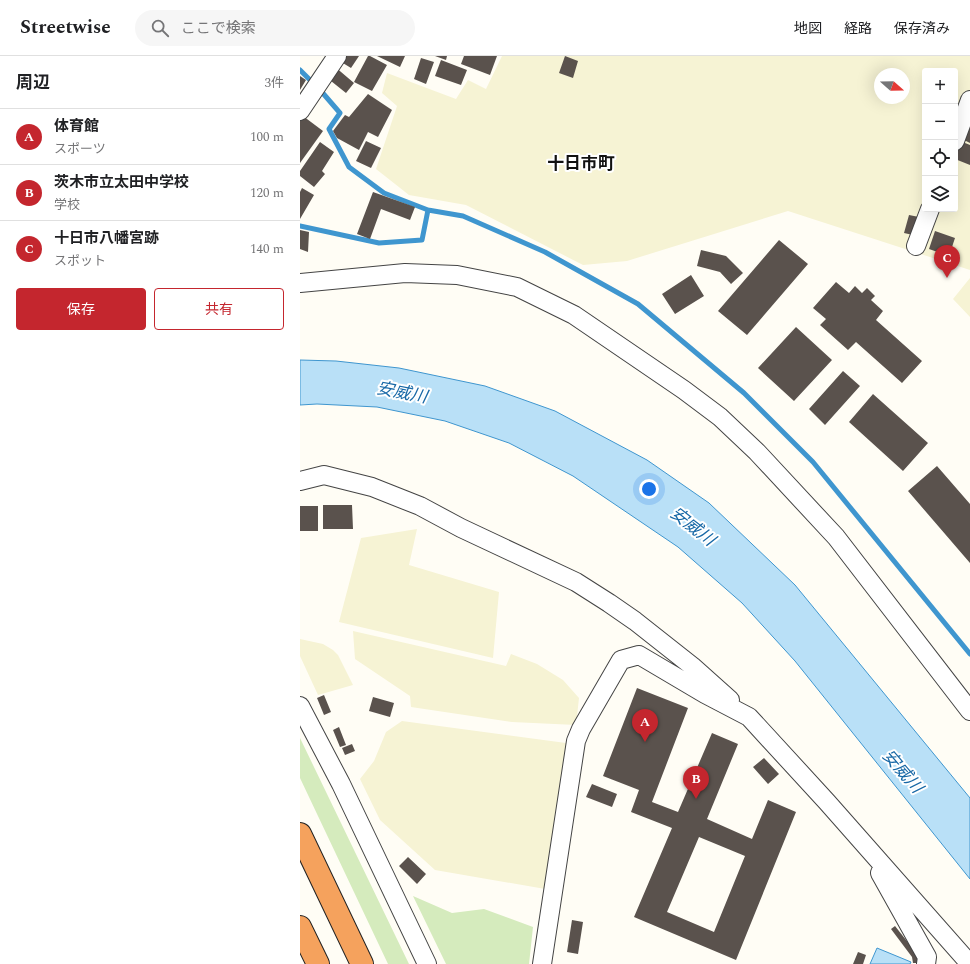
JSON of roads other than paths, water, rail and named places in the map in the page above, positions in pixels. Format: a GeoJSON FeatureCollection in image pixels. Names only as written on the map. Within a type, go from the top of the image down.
{"type":"FeatureCollection","features":[{"type":"Feature","properties":{"kind":"highway"},"geometry":{"type":"LineString","coordinates":[[300,834],[362,964]]}},
{"type":"Feature","properties":{"kind":"highway"},"geometry":{"type":"LineString","coordinates":[[300,927],[318,964]]}},
{"type":"Feature","properties":{"kind":"street"},"geometry":{"type":"LineString","coordinates":[[300,111],[337,56]]}},
{"type":"Feature","properties":{"kind":"street"},"geometry":{"type":"LineString","coordinates":[[955,140],[970,100]]}},
{"type":"Feature","properties":{"kind":"street"},"geometry":{"type":"LineString","coordinates":[[916,246],[929,212]]}},
{"type":"Feature","properties":{"kind":"street"},"geometry":{"type":"LineString","coordinates":[[300,283],[406,273],[457,275],[517,287],[574,316],[684,390],[720,417],[757,452],[836,537],[970,711]]}},
{"type":"Feature","properties":{"kind":"street"},"geometry":{"type":"LineString","coordinates":[[300,481],[324,475],[372,487],[420,506],[461,528],[576,582],[641,625],[692,666],[749,717],[862,841],[970,964]]}},
{"type":"Feature","properties":{"kind":"street"},"geometry":{"type":"LineString","coordinates":[[542,964],[576,741],[581,729],[621,660],[639,655],[705,694],[749,717]]}},
{"type":"Feature","properties":{"kind":"street"},"geometry":{"type":"LineString","coordinates":[[300,706],[341,784],[427,964]]}},
{"type":"Feature","properties":{"kind":"street"},"geometry":{"type":"LineString","coordinates":[[862,841],[927,957],[926,964]]}},
{"type":"Feature","properties":{"kind":"water","name":"安威川"},"geometry":{"type":"Polygon","coordinates":[[[300,360],[336,361],[399,368],[485,386],[555,411],[647,460],[709,503],[795,585],[970,798],[970,879],[795,661],[742,603],[678,547],[573,476],[509,443],[445,421],[377,407],[317,404],[300,405],[300,360]]]}},
{"type":"Feature","properties":{"kind":"water"},"geometry":{"type":"Polygon","coordinates":[[[877,948],[911,962],[910,964],[870,964],[877,948]]]}},
{"type":"Feature","properties":{"kind":"waterway"},"geometry":{"type":"LineString","coordinates":[[300,70],[340,113],[329,129],[349,167],[384,193],[428,210],[463,216],[545,252],[638,304],[744,393],[813,462],[970,654]]}},
{"type":"Feature","properties":{"kind":"waterway"},"geometry":{"type":"LineString","coordinates":[[300,226],[379,243],[422,240],[428,210]]}},
{"type":"Feature","properties":{"kind":"place","name":"十日市八幡宮跡"},"geometry":{"type":"Point","coordinates":[947,278]}},
{"type":"Feature","properties":{"kind":"place","name":"体育館"},"geometry":{"type":"Point","coordinates":[645,742]}},
{"type":"Feature","properties":{"kind":"place","name":"茨木市立太田中学校"},"geometry":{"type":"Point","coordinates":[696,799]}},
{"type":"Feature","properties":{"kind":"district","name":"十日市町"},"geometry":{"type":"Point","coordinates":[581,163]}}]}
